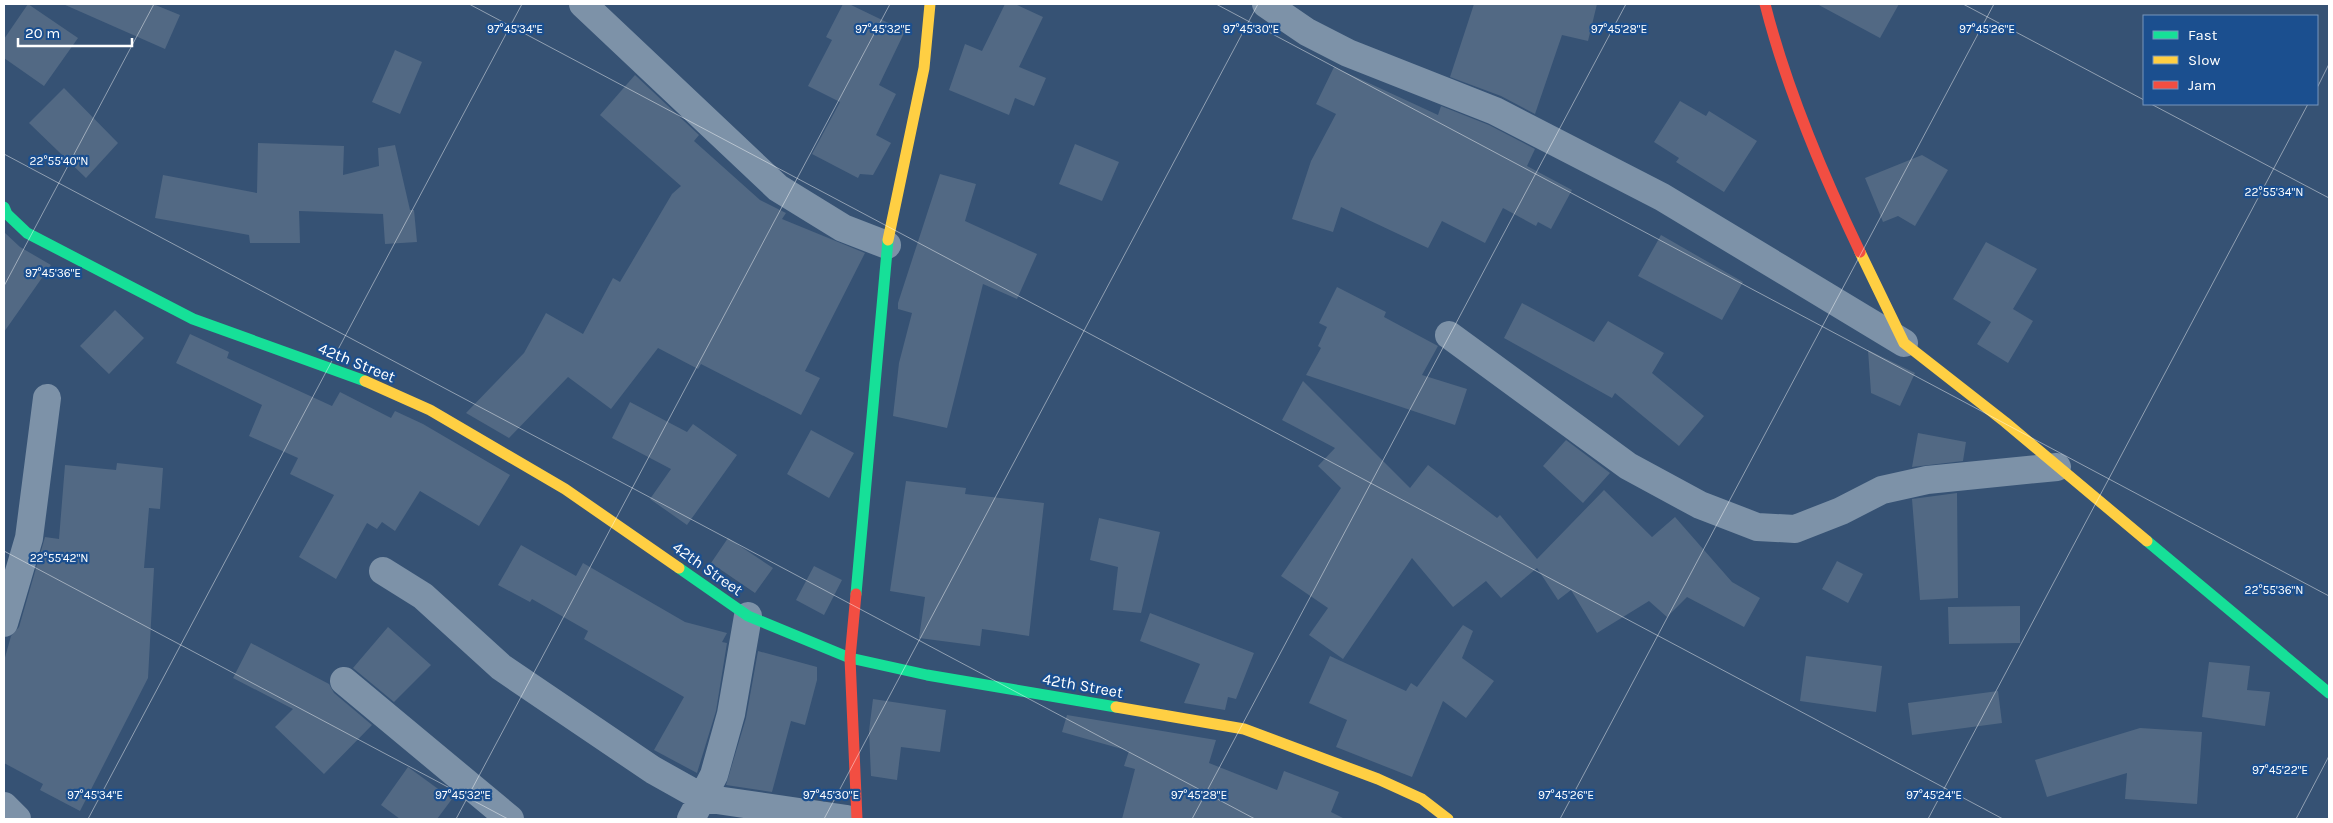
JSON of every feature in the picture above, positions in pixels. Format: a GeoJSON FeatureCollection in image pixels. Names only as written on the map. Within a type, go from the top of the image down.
{"type":"FeatureCollection","features":[{"type":"Feature","properties":{"kind":"street"},"geometry":{"type":"LineString","coordinates":[[857,819],[850,658],[877,380],[886,245],[924,68],[930,4]]}},
{"type":"Feature","properties":{"kind":"street"},"geometry":{"type":"LineString","coordinates":[[1266,4],[1307,32],[1348,53],[1496,111],[1662,197],[1904,343],[2005,422],[2329,693]]}},
{"type":"Feature","properties":{"kind":"street"},"geometry":{"type":"LineString","coordinates":[[1765,4],[1773,36],[1831,192],[1904,343]]}},
{"type":"Feature","properties":{"kind":"street"},"geometry":{"type":"LineString","coordinates":[[592,7],[778,188],[842,228],[886,245]]}},
{"type":"Feature","properties":{"kind":"street","name":"42th Street"},"geometry":{"type":"LineString","coordinates":[[4,207],[7,214],[27,233],[193,319],[372,384],[430,410],[487,441],[565,489],[748,616],[850,658],[927,675],[1244,729],[1378,779],[1422,799],[1448,819]]}},
{"type":"Feature","properties":{"kind":"street"},"geometry":{"type":"LineString","coordinates":[[1449,335],[1628,466],[1700,505],[1757,527],[1794,529],[1841,512],[1882,490],[1927,480],[2057,467]]}},
{"type":"Feature","properties":{"kind":"street"},"geometry":{"type":"LineString","coordinates":[[4,623],[29,538],[47,398]]}},
{"type":"Feature","properties":{"kind":"street"},"geometry":{"type":"LineString","coordinates":[[383,572],[423,596],[501,667],[653,770],[697,809],[847,819]]}},
{"type":"Feature","properties":{"kind":"street"},"geometry":{"type":"LineString","coordinates":[[697,809],[714,775],[731,714],[748,616]]}},
{"type":"Feature","properties":{"kind":"street"},"geometry":{"type":"LineString","coordinates":[[344,681],[510,819]]}},
{"type":"Feature","properties":{"kind":"street"},"geometry":{"type":"LineString","coordinates":[[4,806],[18,819]]}},
{"type":"Feature","properties":{"kind":"building"},"geometry":{"type":"Polygon","coordinates":[[[28,4],[78,38],[44,86],[4,58],[4,39],[28,4]]]}},
{"type":"Feature","properties":{"kind":"building"},"geometry":{"type":"Polygon","coordinates":[[[63,4],[153,4],[180,15],[165,49],[63,4]]]}},
{"type":"Feature","properties":{"kind":"building"},"geometry":{"type":"Polygon","coordinates":[[[843,4],[849,4],[905,31],[879,85],[896,94],[876,135],[891,143],[873,175],[860,174],[858,178],[812,154],[840,102],[808,86],[832,40],[826,37],[843,4]]]}},
{"type":"Feature","properties":{"kind":"building"},"geometry":{"type":"Polygon","coordinates":[[[1005,4],[1015,4],[1043,17],[1019,67],[1046,78],[1034,106],[1015,98],[1009,115],[949,90],[965,44],[982,51],[1005,4]]]}},
{"type":"Feature","properties":{"kind":"building"},"geometry":{"type":"Polygon","coordinates":[[[1474,4],[1597,4],[1588,41],[1562,35],[1535,114],[1501,96],[1450,77],[1474,4]]]}},
{"type":"Feature","properties":{"kind":"building"},"geometry":{"type":"Polygon","coordinates":[[[1817,4],[1899,4],[1880,38],[1817,4]]]}},
{"type":"Feature","properties":{"kind":"building"},"geometry":{"type":"Polygon","coordinates":[[[395,50],[422,62],[400,114],[372,102],[395,50]]]}},
{"type":"Feature","properties":{"kind":"building"},"geometry":{"type":"Polygon","coordinates":[[[1334,67],[1438,115],[1441,106],[1489,125],[1535,149],[1527,166],[1572,190],[1551,229],[1538,222],[1536,226],[1503,208],[1485,243],[1442,221],[1428,248],[1341,207],[1333,232],[1292,219],[1311,161],[1336,114],[1316,104],[1334,67]]]}},
{"type":"Feature","properties":{"kind":"building"},"geometry":{"type":"Polygon","coordinates":[[[635,75],[699,135],[694,141],[760,200],[786,213],[782,219],[865,253],[805,371],[820,378],[801,415],[701,364],[698,369],[658,348],[611,409],[568,377],[509,438],[466,413],[524,353],[546,313],[583,334],[613,278],[620,282],[672,194],[681,186],[600,115],[635,75]]]}},
{"type":"Feature","properties":{"kind":"building"},"geometry":{"type":"Polygon","coordinates":[[[64,88],[118,143],[86,178],[29,123],[64,88]]]}},
{"type":"Feature","properties":{"kind":"building"},"geometry":{"type":"Polygon","coordinates":[[[1680,101],[1706,116],[1709,111],[1757,141],[1724,192],[1676,162],[1679,158],[1654,142],[1680,101]]]}},
{"type":"Feature","properties":{"kind":"building"},"geometry":{"type":"Polygon","coordinates":[[[258,143],[344,146],[343,175],[379,166],[378,148],[395,145],[410,210],[414,210],[417,242],[385,244],[383,214],[299,211],[300,243],[250,243],[249,235],[155,218],[163,175],[257,193],[258,143]]]}},
{"type":"Feature","properties":{"kind":"building"},"geometry":{"type":"Polygon","coordinates":[[[1075,144],[1119,162],[1102,201],[1059,184],[1075,144]]]}},
{"type":"Feature","properties":{"kind":"building"},"geometry":{"type":"Polygon","coordinates":[[[1922,155],[1948,170],[1915,226],[1898,216],[1883,222],[1865,178],[1922,155]]]}},
{"type":"Feature","properties":{"kind":"building"},"geometry":{"type":"Polygon","coordinates":[[[940,174],[976,184],[965,221],[1037,254],[1017,299],[983,284],[947,428],[893,416],[899,363],[912,313],[898,309],[898,303],[940,174]]]}},
{"type":"Feature","properties":{"kind":"building"},"geometry":{"type":"Polygon","coordinates":[[[4,232],[20,247],[51,265],[4,332],[4,232]]]}},
{"type":"Feature","properties":{"kind":"building"},"geometry":{"type":"Polygon","coordinates":[[[1661,235],[1743,282],[1722,320],[1638,276],[1661,235]]]}},
{"type":"Feature","properties":{"kind":"building"},"geometry":{"type":"Polygon","coordinates":[[[1986,242],[2037,269],[2013,309],[2033,321],[2008,363],[1977,344],[1991,322],[1953,299],[1986,242]]]}},
{"type":"Feature","properties":{"kind":"building"},"geometry":{"type":"Polygon","coordinates":[[[1337,287],[1386,312],[1384,317],[1438,346],[1422,375],[1467,389],[1455,425],[1306,375],[1321,348],[1318,346],[1327,327],[1319,323],[1337,287]]]}},
{"type":"Feature","properties":{"kind":"building"},"geometry":{"type":"Polygon","coordinates":[[[1522,303],[1594,342],[1608,321],[1664,353],[1652,373],[1704,416],[1679,446],[1615,393],[1612,398],[1504,338],[1522,303]]]}},
{"type":"Feature","properties":{"kind":"building"},"geometry":{"type":"Polygon","coordinates":[[[115,310],[144,338],[109,374],[80,346],[115,310]]]}},
{"type":"Feature","properties":{"kind":"building"},"geometry":{"type":"Polygon","coordinates":[[[190,334],[229,352],[227,358],[332,406],[340,392],[391,418],[395,411],[423,424],[510,475],[479,526],[420,491],[395,531],[382,522],[377,529],[367,523],[336,579],[299,557],[334,495],[290,474],[298,458],[249,436],[262,405],[176,363],[190,334]]]}},
{"type":"Feature","properties":{"kind":"building"},"geometry":{"type":"Polygon","coordinates":[[[1868,350],[1915,373],[1900,406],[1871,393],[1868,350]]]}},
{"type":"Feature","properties":{"kind":"building"},"geometry":{"type":"Polygon","coordinates":[[[1303,381],[1410,488],[1428,465],[1497,518],[1500,515],[1537,559],[1604,490],[1652,537],[1675,517],[1732,582],[1760,598],[1744,627],[1687,597],[1667,617],[1649,601],[1597,633],[1571,590],[1558,600],[1537,568],[1501,598],[1486,581],[1453,607],[1412,558],[1343,659],[1309,635],[1328,608],[1281,576],[1341,488],[1318,466],[1335,448],[1282,420],[1303,381]]]}},
{"type":"Feature","properties":{"kind":"building"},"geometry":{"type":"Polygon","coordinates":[[[630,402],[687,432],[693,424],[737,455],[687,525],[650,499],[671,469],[612,438],[630,402]]]}},
{"type":"Feature","properties":{"kind":"building"},"geometry":{"type":"Polygon","coordinates":[[[811,430],[854,453],[829,498],[787,474],[811,430]]]}},
{"type":"Feature","properties":{"kind":"building"},"geometry":{"type":"Polygon","coordinates":[[[1918,433],[1966,442],[1963,461],[1912,467],[1918,433]]]}},
{"type":"Feature","properties":{"kind":"building"},"geometry":{"type":"Polygon","coordinates":[[[1566,440],[1610,473],[1583,503],[1543,466],[1566,440]]]}},
{"type":"Feature","properties":{"kind":"building"},"geometry":{"type":"Polygon","coordinates":[[[117,463],[163,468],[160,509],[149,508],[144,568],[154,568],[148,678],[80,811],[40,790],[43,784],[4,763],[4,661],[11,636],[19,627],[45,537],[59,539],[65,465],[116,470],[117,463]]]}},
{"type":"Feature","properties":{"kind":"building"},"geometry":{"type":"Polygon","coordinates":[[[906,481],[966,488],[965,494],[1044,503],[1029,636],[982,629],[980,646],[919,638],[925,597],[890,591],[906,481]]]}},
{"type":"Feature","properties":{"kind":"building"},"geometry":{"type":"Polygon","coordinates":[[[1957,493],[1958,598],[1920,600],[1912,499],[1957,493]]]}},
{"type":"Feature","properties":{"kind":"building"},"geometry":{"type":"Polygon","coordinates":[[[1099,518],[1160,532],[1141,613],[1113,610],[1118,567],[1090,560],[1099,518]]]}},
{"type":"Feature","properties":{"kind":"building"},"geometry":{"type":"Polygon","coordinates":[[[728,538],[773,568],[755,593],[711,563],[728,538]]]}},
{"type":"Feature","properties":{"kind":"building"},"geometry":{"type":"Polygon","coordinates":[[[521,545],[576,576],[583,563],[685,622],[727,633],[722,642],[727,643],[716,711],[697,773],[654,750],[684,697],[584,639],[588,631],[532,599],[530,602],[498,585],[521,545]]]}},
{"type":"Feature","properties":{"kind":"building"},"geometry":{"type":"Polygon","coordinates":[[[1837,561],[1863,574],[1848,603],[1822,589],[1837,561]]]}},
{"type":"Feature","properties":{"kind":"building"},"geometry":{"type":"Polygon","coordinates":[[[814,566],[842,580],[824,615],[796,600],[814,566]]]}},
{"type":"Feature","properties":{"kind":"building"},"geometry":{"type":"Polygon","coordinates":[[[2020,606],[2020,643],[1949,644],[1948,607],[2020,606]]]}},
{"type":"Feature","properties":{"kind":"building"},"geometry":{"type":"Polygon","coordinates":[[[1150,613],[1254,653],[1236,699],[1228,697],[1225,710],[1184,703],[1200,664],[1140,641],[1150,613]]]}},
{"type":"Feature","properties":{"kind":"building"},"geometry":{"type":"Polygon","coordinates":[[[1463,625],[1473,631],[1462,658],[1494,681],[1466,718],[1443,701],[1412,777],[1336,747],[1347,720],[1309,703],[1330,656],[1406,691],[1411,683],[1417,687],[1463,625]]]}},
{"type":"Feature","properties":{"kind":"building"},"geometry":{"type":"Polygon","coordinates":[[[388,627],[431,665],[394,702],[353,668],[388,627]]]}},
{"type":"Feature","properties":{"kind":"building"},"geometry":{"type":"Polygon","coordinates":[[[251,643],[329,684],[334,693],[372,725],[324,774],[275,727],[293,709],[233,678],[251,643]]]}},
{"type":"Feature","properties":{"kind":"building"},"geometry":{"type":"Polygon","coordinates":[[[758,651],[817,667],[817,680],[805,725],[791,721],[772,792],[726,785],[746,718],[758,651]]]}},
{"type":"Feature","properties":{"kind":"building"},"geometry":{"type":"Polygon","coordinates":[[[1806,656],[1882,666],[1876,712],[1800,701],[1806,656]]]}},
{"type":"Feature","properties":{"kind":"building"},"geometry":{"type":"Polygon","coordinates":[[[2209,662],[2250,666],[2247,690],[2270,692],[2265,726],[2202,717],[2209,662]]]}},
{"type":"Feature","properties":{"kind":"building"},"geometry":{"type":"Polygon","coordinates":[[[1998,691],[2002,723],[1912,735],[1908,703],[1998,691]]]}},
{"type":"Feature","properties":{"kind":"building"},"geometry":{"type":"Polygon","coordinates":[[[873,699],[946,710],[940,752],[901,747],[897,780],[871,776],[869,731],[873,699]]]}},
{"type":"Feature","properties":{"kind":"building"},"geometry":{"type":"Polygon","coordinates":[[[1067,715],[1216,740],[1209,763],[1277,790],[1284,771],[1339,792],[1331,812],[1345,819],[1122,819],[1135,769],[1124,766],[1129,751],[1062,732],[1067,715]]]}},
{"type":"Feature","properties":{"kind":"building"},"geometry":{"type":"Polygon","coordinates":[[[2140,728],[2202,732],[2197,804],[2125,799],[2127,773],[2047,797],[2035,760],[2140,728]]]}},
{"type":"Feature","properties":{"kind":"building"},"geometry":{"type":"Polygon","coordinates":[[[408,767],[452,799],[437,819],[400,819],[381,805],[408,767]]]}},
{"type":"Feature","properties":{"kind":"traffic: fast"},"geometry":{"type":"LineString","coordinates":[[4,207],[7,214],[27,233],[193,319],[365,381]]}},
{"type":"Feature","properties":{"kind":"traffic: fast"},"geometry":{"type":"LineString","coordinates":[[856,594],[888,240]]}},
{"type":"Feature","properties":{"kind":"traffic: fast"},"geometry":{"type":"LineString","coordinates":[[2147,541],[2329,693]]}},
{"type":"Feature","properties":{"kind":"traffic: fast"},"geometry":{"type":"LineString","coordinates":[[679,568],[748,616],[850,658],[927,675],[1116,707]]}},
{"type":"Feature","properties":{"kind":"traffic: slow"},"geometry":{"type":"LineString","coordinates":[[888,240],[924,68],[930,4]]}},
{"type":"Feature","properties":{"kind":"traffic: slow"},"geometry":{"type":"LineString","coordinates":[[1860,252],[1904,343],[2005,422],[2147,541]]}},
{"type":"Feature","properties":{"kind":"traffic: slow"},"geometry":{"type":"LineString","coordinates":[[365,381],[430,410],[565,489],[679,568]]}},
{"type":"Feature","properties":{"kind":"traffic: slow"},"geometry":{"type":"LineString","coordinates":[[1116,707],[1244,729],[1378,779],[1422,799],[1448,819]]}},
{"type":"Feature","properties":{"kind":"traffic: jam"},"geometry":{"type":"LineString","coordinates":[[1765,4],[1806,130],[1860,252]]}},
{"type":"Feature","properties":{"kind":"traffic: jam"},"geometry":{"type":"LineString","coordinates":[[856,594],[850,658],[857,819]]}}]}
